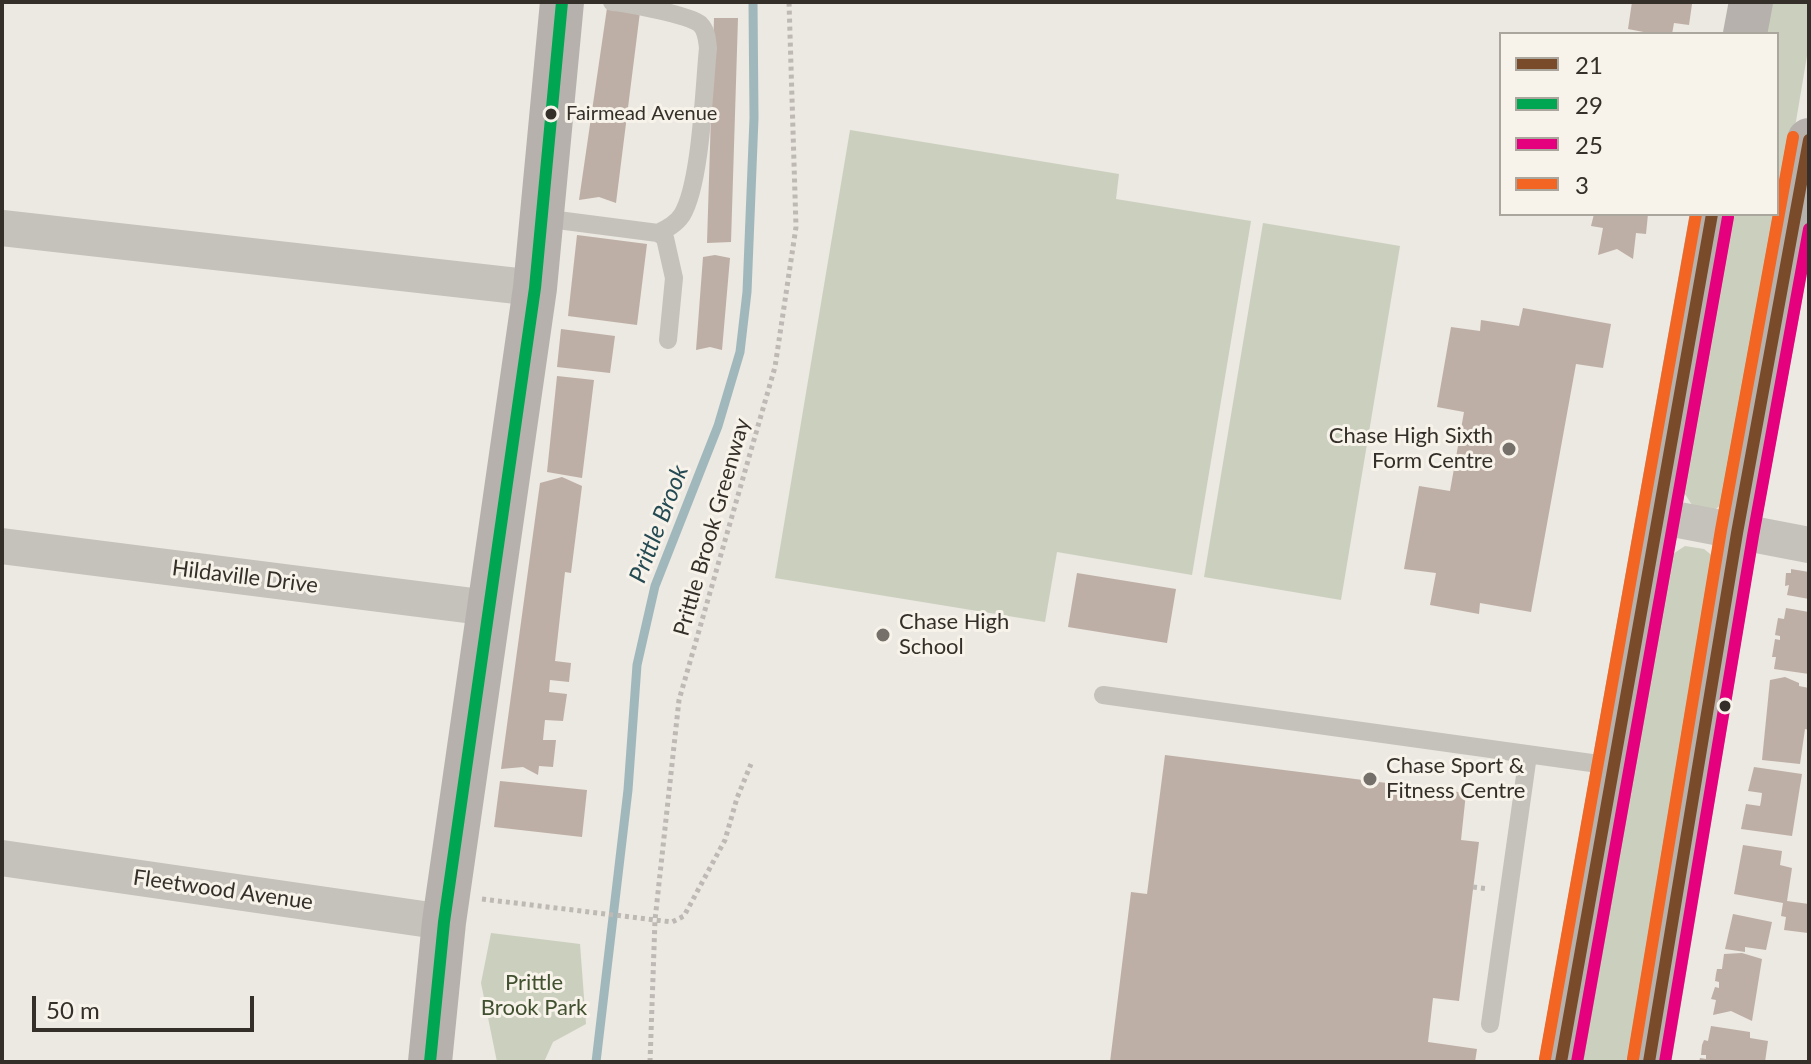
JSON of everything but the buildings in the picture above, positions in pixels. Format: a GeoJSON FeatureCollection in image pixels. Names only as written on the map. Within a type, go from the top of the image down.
{"type":"FeatureCollection","features":[{"type":"Feature","properties":{"kind":"street"},"geometry":{"type":"LineString","coordinates":[[430,1062],[461,910],[489,608],[535,288],[562,2]]}},
{"type":"Feature","properties":{"kind":"street"},"geometry":{"type":"LineString","coordinates":[[1745,32],[1751,2]]}},
{"type":"Feature","properties":{"kind":"street"},"geometry":{"type":"LineString","coordinates":[[1649,1062],[1737,533],[1809,140]]}},
{"type":"Feature","properties":{"kind":"street"},"geometry":{"type":"LineString","coordinates":[[1561,1062],[1712,216]]}},
{"type":"Feature","properties":{"kind":"street"},"geometry":{"type":"LineString","coordinates":[[2,228],[535,288]]}},
{"type":"Feature","properties":{"kind":"street"},"geometry":{"type":"LineString","coordinates":[[1658,516],[1809,545]]}},
{"type":"Feature","properties":{"kind":"street","name":"Hildaville Drive"},"geometry":{"type":"LineString","coordinates":[[2,546],[489,608]]}},
{"type":"Feature","properties":{"kind":"street","name":"Fleetwood Avenue"},"geometry":{"type":"LineString","coordinates":[[2,858],[461,910]]}},
{"type":"Feature","properties":{"kind":"lane"},"geometry":{"type":"LineString","coordinates":[[612,2],[698,23],[706,34],[708,48],[694,184],[684,212],[674,224],[658,233]]}},
{"type":"Feature","properties":{"kind":"lane"},"geometry":{"type":"LineString","coordinates":[[542,218],[658,233],[665,238],[673,264],[668,340]]}},
{"type":"Feature","properties":{"kind":"lane"},"geometry":{"type":"LineString","coordinates":[[1103,695],[1613,766]]}},
{"type":"Feature","properties":{"kind":"lane"},"geometry":{"type":"LineString","coordinates":[[1490,1024],[1528,755]]}},
{"type":"Feature","properties":{"kind":"path","name":"Prittle Brook Greenway"},"geometry":{"type":"LineString","coordinates":[[650,1062],[655,920],[679,700],[775,367],[796,227],[789,2]]}},
{"type":"Feature","properties":{"kind":"path"},"geometry":{"type":"LineString","coordinates":[[461,910],[597,913],[672,922],[684,916],[725,840],[751,764]]}},
{"type":"Feature","properties":{"kind":"green space"},"geometry":{"type":"Polygon","coordinates":[[[1771,2],[1809,2],[1809,44],[1733,496],[1713,511],[1692,505],[1683,491],[1733,216],[1779,216],[1779,32],[1765,32],[1771,2]]]}},
{"type":"Feature","properties":{"kind":"green space"},"geometry":{"type":"Polygon","coordinates":[[[850,130],[1119,174],[1116,199],[1251,221],[1192,575],[1057,552],[1045,622],[775,578],[850,130]]]}},
{"type":"Feature","properties":{"kind":"green space"},"geometry":{"type":"Polygon","coordinates":[[[1263,223],[1400,246],[1341,600],[1204,577],[1263,223]]]}},
{"type":"Feature","properties":{"kind":"green space"},"geometry":{"type":"Polygon","coordinates":[[[1685,546],[1704,549],[1719,561],[1632,1062],[1581,1062],[1668,557],[1685,546]]]}},
{"type":"Feature","properties":{"kind":"green space","name":"Prittle Brook Park"},"geometry":{"type":"Polygon","coordinates":[[[491,933],[580,944],[586,1024],[553,1042],[544,1062],[497,1062],[481,983],[491,933]]]}},
{"type":"Feature","properties":{"kind":"waterway","name":"Prittle Brook"},"geometry":{"type":"LineString","coordinates":[[596,1062],[628,790],[637,665],[655,586],[718,426],[740,352],[747,292],[754,118],[753,2]]}},
{"type":"Feature","properties":{"kind":"transit line","name":"29"},"geometry":{"type":"LineString","coordinates":[[430,1062],[444,922],[535,288],[562,2]]}},
{"type":"Feature","properties":{"kind":"transit line","name":"3"},"geometry":{"type":"LineString","coordinates":[[1779,213],[1793,137]]}},
{"type":"Feature","properties":{"kind":"transit line","name":"21"},"geometry":{"type":"LineString","coordinates":[[1649,1062],[1737,533],[1809,140]]}},
{"type":"Feature","properties":{"kind":"transit line","name":"3"},"geometry":{"type":"LineString","coordinates":[[1545,1059],[1696,216]]}},
{"type":"Feature","properties":{"kind":"transit line","name":"21"},"geometry":{"type":"LineString","coordinates":[[1561,1062],[1712,216]]}},
{"type":"Feature","properties":{"kind":"transit line","name":"3"},"geometry":{"type":"LineString","coordinates":[[1633,1059],[1721,530],[1779,216]]}},
{"type":"Feature","properties":{"kind":"transit line","name":"25"},"geometry":{"type":"LineString","coordinates":[[1577,1062],[1728,217]]}},
{"type":"Feature","properties":{"kind":"transit line","name":"25"},"geometry":{"type":"LineString","coordinates":[[1665,1062],[1753,536],[1809,229]]}},
{"type":"Feature","properties":{"kind":"place","name":"Fairmead Avenue"},"geometry":{"type":"Point","coordinates":[551,114]}},
{"type":"Feature","properties":{"kind":"place","name":"Chase High Sixth Form Centre"},"geometry":{"type":"Point","coordinates":[1509,449]}},
{"type":"Feature","properties":{"kind":"place","name":"Chase High School"},"geometry":{"type":"Point","coordinates":[883,635]}},
{"type":"Feature","properties":{"kind":"place","name":"Chase Sport & Fitness Centre"},"geometry":{"type":"Point","coordinates":[1370,779]}}]}
